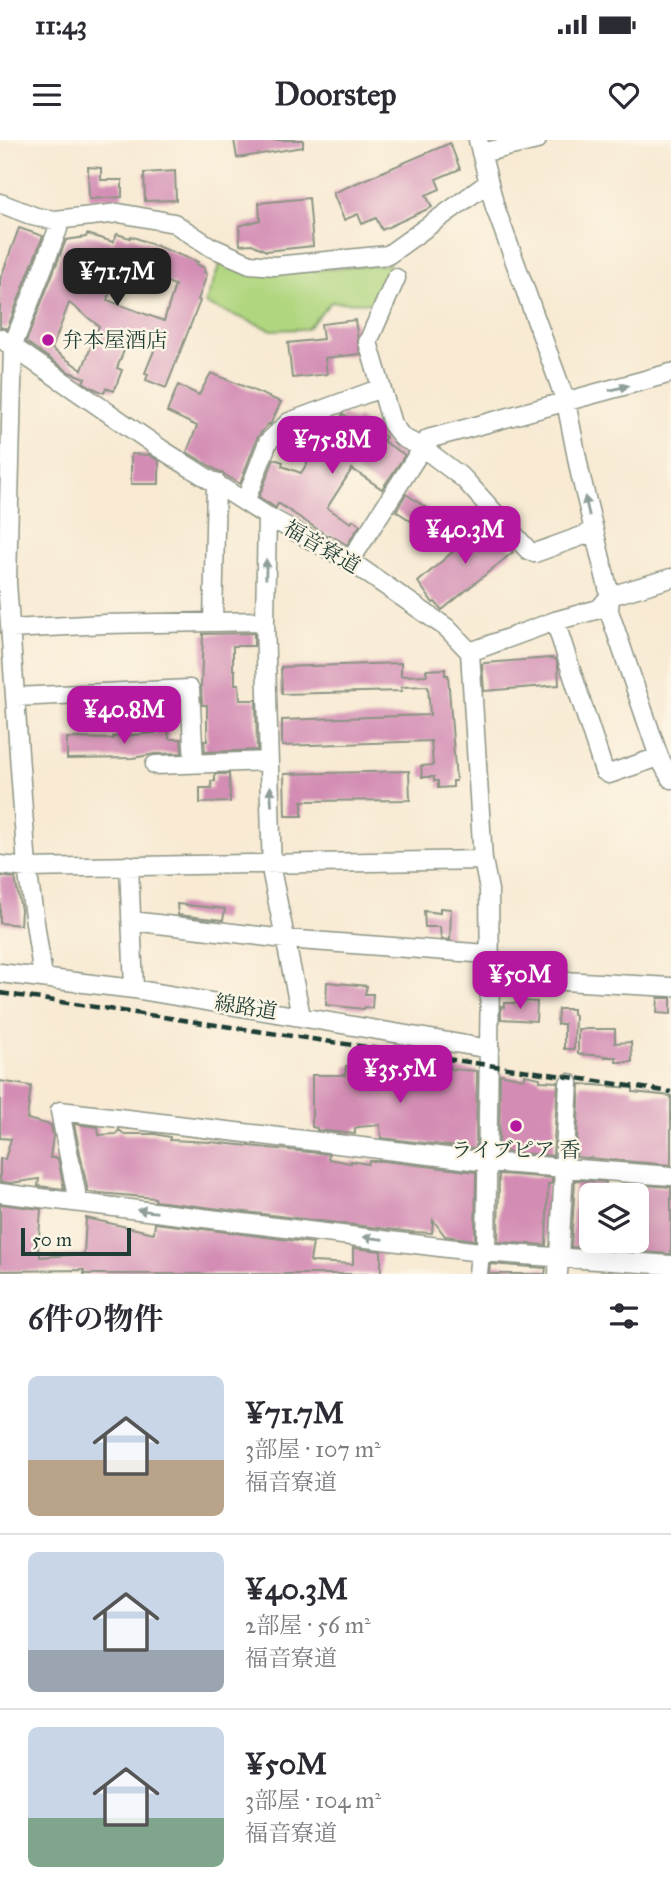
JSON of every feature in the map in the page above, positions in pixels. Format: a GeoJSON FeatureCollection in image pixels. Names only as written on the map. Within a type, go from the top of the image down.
{"type":"FeatureCollection","features":[{"type":"Feature","properties":{"kind":"street"},"geometry":{"type":"LineString","coordinates":[[537,140],[480,146],[495,207],[566,402],[593,532],[610,596],[609,611],[659,757],[671,779]]}},
{"type":"Feature","properties":{"kind":"street"},"geometry":{"type":"LineString","coordinates":[[0,203],[36,217],[55,220],[119,213],[174,223],[211,247],[250,264],[275,266],[388,255],[488,183]]}},
{"type":"Feature","properties":{"kind":"street"},"geometry":{"type":"LineString","coordinates":[[43,977],[27,868],[15,697],[6,675],[11,629],[4,581],[7,341],[58,229]]}},
{"type":"Feature","properties":{"kind":"street"},"geometry":{"type":"LineString","coordinates":[[396,278],[368,342],[392,424],[403,438],[422,447],[464,480],[528,550],[535,553],[593,532]]}},
{"type":"Feature","properties":{"kind":"street","name":"福音寮道"},"geometry":{"type":"LineString","coordinates":[[7,341],[131,429],[267,516],[349,561],[447,628],[470,652]]}},
{"type":"Feature","properties":{"kind":"street"},"geometry":{"type":"LineString","coordinates":[[349,561],[428,439],[671,373]]}},
{"type":"Feature","properties":{"kind":"street"},"geometry":{"type":"LineString","coordinates":[[246,502],[268,442],[289,422],[381,388]]}},
{"type":"Feature","properties":{"kind":"street"},"geometry":{"type":"LineString","coordinates":[[213,622],[216,482]]}},
{"type":"Feature","properties":{"kind":"street"},"geometry":{"type":"LineString","coordinates":[[267,516],[265,621],[274,864],[272,874],[300,1016]]}},
{"type":"Feature","properties":{"kind":"street"},"geometry":{"type":"LineString","coordinates":[[478,1274],[483,1252],[488,1162],[489,890],[483,860],[470,652],[602,607],[610,596],[671,578]]}},
{"type":"Feature","properties":{"kind":"street"},"geometry":{"type":"LineString","coordinates":[[11,629],[265,621]]}},
{"type":"Feature","properties":{"kind":"street"},"geometry":{"type":"LineString","coordinates":[[555,621],[604,771],[609,774],[659,757]]}},
{"type":"Feature","properties":{"kind":"street"},"geometry":{"type":"LineString","coordinates":[[15,697],[190,689],[194,763]]}},
{"type":"Feature","properties":{"kind":"street"},"geometry":{"type":"LineString","coordinates":[[155,765],[269,761]]}},
{"type":"Feature","properties":{"kind":"street"},"geometry":{"type":"LineString","coordinates":[[0,771],[19,774]]}},
{"type":"Feature","properties":{"kind":"street"},"geometry":{"type":"LineString","coordinates":[[0,865],[27,868],[483,860]]}},
{"type":"Feature","properties":{"kind":"street"},"geometry":{"type":"LineString","coordinates":[[129,865],[134,989]]}},
{"type":"Feature","properties":{"kind":"street"},"geometry":{"type":"LineString","coordinates":[[132,921],[285,939],[488,954]]}},
{"type":"Feature","properties":{"kind":"street","name":"線路道"},"geometry":{"type":"LineString","coordinates":[[0,973],[134,989],[490,1049]]}},
{"type":"Feature","properties":{"kind":"street"},"geometry":{"type":"LineString","coordinates":[[490,977],[671,987]]}},
{"type":"Feature","properties":{"kind":"street"},"geometry":{"type":"LineString","coordinates":[[559,1265],[569,1083]]}},
{"type":"Feature","properties":{"kind":"street"},"geometry":{"type":"LineString","coordinates":[[78,1202],[60,1111],[488,1162],[671,1177]]}},
{"type":"Feature","properties":{"kind":"street"},"geometry":{"type":"LineString","coordinates":[[0,1194],[483,1252],[559,1265],[671,1265]]}},
{"type":"Feature","properties":{"kind":"green space"},"geometry":{"type":"Polygon","coordinates":[[[220,264],[252,273],[276,273],[390,264],[392,274],[379,303],[331,302],[307,329],[272,330],[205,304],[220,264]]]}},
{"type":"Feature","properties":{"kind":"building"},"geometry":{"type":"Polygon","coordinates":[[[234,140],[303,140],[303,147],[237,158],[234,140]]]}},
{"type":"Feature","properties":{"kind":"building"},"geometry":{"type":"Polygon","coordinates":[[[450,143],[460,169],[436,179],[440,189],[426,195],[432,207],[382,230],[376,218],[362,224],[358,214],[344,220],[333,193],[450,143]]]}},
{"type":"Feature","properties":{"kind":"building"},"geometry":{"type":"Polygon","coordinates":[[[88,167],[101,168],[101,180],[122,180],[122,197],[89,199],[88,167]]]}},
{"type":"Feature","properties":{"kind":"building"},"geometry":{"type":"Polygon","coordinates":[[[175,171],[176,200],[145,201],[144,173],[175,171]]]}},
{"type":"Feature","properties":{"kind":"building"},"geometry":{"type":"Polygon","coordinates":[[[309,198],[313,246],[266,251],[252,244],[240,245],[239,226],[260,220],[259,203],[309,198]]]}},
{"type":"Feature","properties":{"kind":"building"},"geometry":{"type":"Polygon","coordinates":[[[19,228],[43,236],[7,329],[0,327],[0,280],[19,228]]]}},
{"type":"Feature","properties":{"kind":"building"},"geometry":{"type":"Polygon","coordinates":[[[87,234],[113,242],[117,234],[130,238],[131,236],[198,262],[196,264],[205,268],[204,272],[207,274],[198,300],[200,301],[166,388],[146,380],[148,374],[145,373],[155,348],[129,338],[117,368],[122,370],[114,391],[106,388],[104,393],[83,382],[85,378],[69,372],[26,342],[66,240],[86,237],[87,234]],[[118,271],[107,300],[164,321],[175,285],[147,274],[145,280],[118,271]],[[69,303],[52,349],[82,370],[99,326],[69,303]]]}},
{"type":"Feature","properties":{"kind":"building"},"geometry":{"type":"Polygon","coordinates":[[[355,320],[360,354],[325,358],[327,374],[292,378],[288,343],[323,339],[321,324],[355,320]]]}},
{"type":"Feature","properties":{"kind":"building"},"geometry":{"type":"Polygon","coordinates":[[[211,373],[281,402],[270,425],[268,424],[257,438],[240,484],[187,452],[197,426],[167,412],[178,385],[199,395],[211,373]]]}},
{"type":"Feature","properties":{"kind":"building"},"geometry":{"type":"Polygon","coordinates":[[[343,414],[355,422],[357,418],[386,437],[383,441],[405,455],[382,489],[352,469],[327,508],[351,523],[353,520],[360,525],[347,545],[326,535],[278,503],[276,508],[259,497],[274,459],[283,462],[282,466],[301,473],[328,430],[330,432],[343,414]]]}},
{"type":"Feature","properties":{"kind":"building"},"geometry":{"type":"Polygon","coordinates":[[[131,454],[149,455],[159,461],[159,484],[131,484],[131,454]]]}},
{"type":"Feature","properties":{"kind":"building"},"geometry":{"type":"Polygon","coordinates":[[[406,494],[437,515],[426,531],[396,511],[406,494]]]}},
{"type":"Feature","properties":{"kind":"building"},"geometry":{"type":"Polygon","coordinates":[[[487,522],[513,552],[442,610],[433,603],[418,582],[487,522]]]}},
{"type":"Feature","properties":{"kind":"building"},"geometry":{"type":"Polygon","coordinates":[[[254,633],[254,646],[233,646],[233,670],[235,684],[239,684],[240,700],[256,700],[257,750],[205,752],[207,705],[202,705],[201,686],[203,634],[254,633]]]}},
{"type":"Feature","properties":{"kind":"building"},"geometry":{"type":"Polygon","coordinates":[[[556,659],[559,685],[484,691],[482,664],[556,659]]]}},
{"type":"Feature","properties":{"kind":"building"},"geometry":{"type":"Polygon","coordinates":[[[401,663],[401,676],[427,675],[426,670],[445,669],[445,675],[448,675],[456,781],[453,781],[453,787],[438,788],[438,781],[434,781],[434,777],[422,777],[421,766],[433,765],[431,741],[282,746],[282,720],[430,715],[428,686],[401,687],[402,691],[282,694],[281,667],[401,663]]]}},
{"type":"Feature","properties":{"kind":"building"},"geometry":{"type":"Polygon","coordinates":[[[168,728],[169,739],[181,739],[182,753],[133,758],[67,759],[67,738],[113,739],[155,733],[155,729],[168,728]]]}},
{"type":"Feature","properties":{"kind":"building"},"geometry":{"type":"Polygon","coordinates":[[[409,771],[410,800],[302,801],[302,816],[285,816],[284,774],[409,771]]]}},
{"type":"Feature","properties":{"kind":"building"},"geometry":{"type":"Polygon","coordinates":[[[215,774],[229,774],[230,802],[200,803],[200,788],[212,788],[211,781],[215,781],[215,774]]]}},
{"type":"Feature","properties":{"kind":"building"},"geometry":{"type":"Polygon","coordinates":[[[0,876],[15,878],[21,910],[20,925],[0,923],[0,876]]]}},
{"type":"Feature","properties":{"kind":"building"},"geometry":{"type":"Polygon","coordinates":[[[177,904],[225,909],[223,920],[178,915],[177,904]]]}},
{"type":"Feature","properties":{"kind":"building"},"geometry":{"type":"Polygon","coordinates":[[[440,908],[451,909],[450,940],[441,939],[440,927],[425,927],[424,911],[440,913],[440,908]]]}},
{"type":"Feature","properties":{"kind":"building"},"geometry":{"type":"Polygon","coordinates":[[[327,982],[367,986],[365,994],[373,994],[372,1008],[326,1005],[327,982]]]}},
{"type":"Feature","properties":{"kind":"building"},"geometry":{"type":"Polygon","coordinates":[[[658,998],[671,998],[671,1014],[657,1013],[658,998]]]}},
{"type":"Feature","properties":{"kind":"building"},"geometry":{"type":"Polygon","coordinates":[[[537,1002],[536,1021],[501,1019],[501,1006],[504,1007],[504,1003],[537,1002]]]}},
{"type":"Feature","properties":{"kind":"building"},"geometry":{"type":"Polygon","coordinates":[[[558,1009],[573,1009],[574,1049],[564,1049],[564,1024],[557,1024],[558,1009]]]}},
{"type":"Feature","properties":{"kind":"building"},"geometry":{"type":"Polygon","coordinates":[[[578,1029],[615,1029],[615,1043],[631,1042],[632,1062],[616,1062],[616,1057],[578,1054],[578,1029]]]}},
{"type":"Feature","properties":{"kind":"building"},"geometry":{"type":"Polygon","coordinates":[[[357,1065],[358,1068],[368,1068],[368,1078],[396,1077],[396,1073],[420,1073],[420,1070],[431,1070],[431,1065],[477,1071],[476,1149],[381,1138],[380,1125],[358,1127],[355,1134],[317,1130],[312,1127],[312,1075],[345,1075],[346,1066],[357,1065]]]}},
{"type":"Feature","properties":{"kind":"building"},"geometry":{"type":"Polygon","coordinates":[[[500,1074],[524,1079],[525,1075],[540,1078],[540,1081],[558,1082],[553,1156],[499,1151],[500,1074]]]}},
{"type":"Feature","properties":{"kind":"building"},"geometry":{"type":"Polygon","coordinates":[[[0,1081],[31,1086],[27,1119],[51,1125],[53,1136],[50,1158],[58,1158],[64,1189],[38,1186],[39,1179],[0,1182],[0,1159],[5,1159],[11,1139],[0,1138],[0,1081]]]}},
{"type":"Feature","properties":{"kind":"building"},"geometry":{"type":"Polygon","coordinates":[[[580,1084],[633,1088],[633,1092],[671,1096],[671,1165],[576,1157],[580,1084]]]}},
{"type":"Feature","properties":{"kind":"building"},"geometry":{"type":"Polygon","coordinates":[[[74,1124],[98,1127],[99,1135],[116,1134],[119,1130],[124,1134],[155,1134],[170,1137],[170,1140],[329,1154],[328,1159],[351,1163],[383,1161],[476,1172],[475,1240],[445,1236],[433,1220],[432,1233],[412,1232],[155,1201],[155,1198],[88,1192],[74,1124]]]}},
{"type":"Feature","properties":{"kind":"building"},"geometry":{"type":"Polygon","coordinates":[[[499,1174],[552,1178],[552,1184],[548,1184],[546,1245],[498,1242],[499,1174]]]}},
{"type":"Feature","properties":{"kind":"building"},"geometry":{"type":"Polygon","coordinates":[[[575,1180],[606,1182],[579,1183],[579,1248],[571,1247],[575,1180]]]}},
{"type":"Feature","properties":{"kind":"building"},"geometry":{"type":"Polygon","coordinates":[[[649,1185],[671,1187],[671,1254],[649,1252],[649,1185]]]}},
{"type":"Feature","properties":{"kind":"building"},"geometry":{"type":"Polygon","coordinates":[[[0,1204],[41,1209],[38,1251],[40,1257],[84,1254],[86,1218],[154,1233],[155,1223],[313,1243],[312,1262],[353,1264],[353,1248],[381,1251],[381,1274],[84,1274],[84,1270],[0,1271],[0,1204]]]}},
{"type":"Feature","properties":{"kind":"building"},"geometry":{"type":"Polygon","coordinates":[[[490,1264],[546,1268],[545,1274],[489,1274],[490,1264]]]}},
{"type":"Feature","properties":{"kind":"railway"},"geometry":{"type":"LineString","coordinates":[[0,993],[671,1092]]}},
{"type":"Feature","properties":{"kind":"place","name":"弁本屋酒店"},"geometry":{"type":"Point","coordinates":[48,340]}},
{"type":"Feature","properties":{"kind":"place","name":"ライブピア 香"},"geometry":{"type":"Point","coordinates":[516,1126]}}]}
